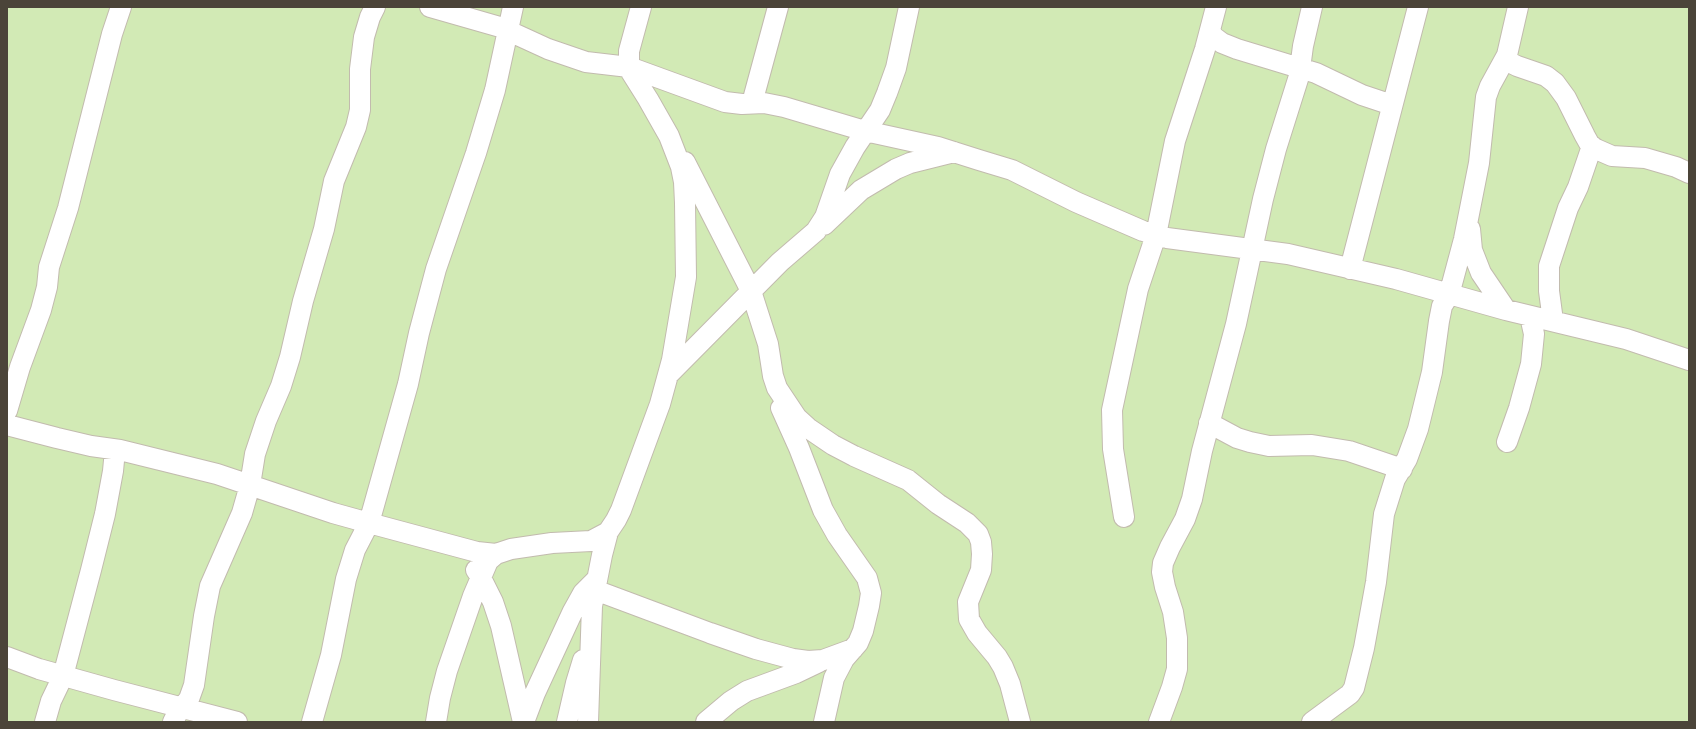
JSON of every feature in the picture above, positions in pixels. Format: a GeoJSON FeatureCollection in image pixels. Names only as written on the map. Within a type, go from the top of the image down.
{"type":"FeatureCollection","features":[{"type":"Feature","properties":{"kind":"street"},"geometry":{"type":"LineString","coordinates":[[7,411],[20,367],[41,310],[47,287],[49,267],[68,208],[112,34],[121,7]]}},
{"type":"Feature","properties":{"kind":"street"},"geometry":{"type":"LineString","coordinates":[[178,715],[189,699],[194,685],[210,586],[236,531],[250,485],[255,454],[266,421],[282,386],[303,301],[324,229],[334,181],[356,127],[360,110],[360,69],[362,53],[370,17],[375,7]]}},
{"type":"Feature","properties":{"kind":"street"},"geometry":{"type":"LineString","coordinates":[[430,7],[507,30],[548,49],[586,62],[630,67],[720,100],[742,104],[764,103],[784,107],[865,131],[954,152],[1012,170],[1076,202],[1156,235],[1167,238],[1288,254],[1396,279],[1506,310],[1626,339],[1689,360]]}},
{"type":"Feature","properties":{"kind":"street"},"geometry":{"type":"LineString","coordinates":[[312,722],[331,655],[346,579],[355,550],[369,524],[408,384],[436,270],[476,153],[495,90],[513,7]]}},
{"type":"Feature","properties":{"kind":"street"},"geometry":{"type":"LineString","coordinates":[[641,7],[629,51],[631,72],[692,174],[751,291],[768,344],[779,404],[799,448],[824,510],[834,529],[861,569],[869,584],[871,593],[866,619],[858,643],[844,659],[834,678],[824,722]]}},
{"type":"Feature","properties":{"kind":"street"},"geometry":{"type":"LineString","coordinates":[[752,103],[778,7]]}},
{"type":"Feature","properties":{"kind":"street"},"geometry":{"type":"LineString","coordinates":[[816,231],[825,216],[840,174],[865,131],[880,110],[896,68],[909,7]]}},
{"type":"Feature","properties":{"kind":"street"},"geometry":{"type":"LineString","coordinates":[[1124,517],[1113,449],[1112,410],[1138,290],[1156,235],[1175,141],[1210,32],[1216,7]]}},
{"type":"Feature","properties":{"kind":"street"},"geometry":{"type":"LineString","coordinates":[[1159,722],[1177,669],[1177,638],[1173,612],[1162,572],[1163,562],[1185,519],[1192,499],[1202,451],[1236,324],[1251,249],[1276,149],[1300,68],[1303,46],[1312,7]]}},
{"type":"Feature","properties":{"kind":"street"},"geometry":{"type":"LineString","coordinates":[[1350,269],[1418,7]]}},
{"type":"Feature","properties":{"kind":"street"},"geometry":{"type":"LineString","coordinates":[[1312,722],[1350,694],[1354,688],[1364,648],[1376,582],[1384,514],[1395,479],[1408,459],[1418,429],[1432,372],[1442,306],[1449,295],[1464,239],[1481,149],[1485,102],[1490,86],[1505,60],[1510,46],[1518,7]]}},
{"type":"Feature","properties":{"kind":"street"},"geometry":{"type":"LineString","coordinates":[[1210,32],[1214,37],[1227,45],[1316,73],[1362,95],[1392,105]]}},
{"type":"Feature","properties":{"kind":"street"},"geometry":{"type":"LineString","coordinates":[[1505,60],[1517,66],[1546,76],[1555,83],[1566,98],[1585,136],[1592,146],[1612,156],[1645,158],[1676,167],[1689,173]]}},
{"type":"Feature","properties":{"kind":"street"},"geometry":{"type":"LineString","coordinates":[[588,722],[590,642],[596,585],[608,532],[616,520],[627,494],[660,404],[672,360],[686,277],[687,246],[684,182],[681,167],[669,136]]}},
{"type":"Feature","properties":{"kind":"street"},"geometry":{"type":"LineString","coordinates":[[1552,321],[1549,291],[1549,266],[1568,208],[1578,187],[1592,146]]}},
{"type":"Feature","properties":{"kind":"street"},"geometry":{"type":"LineString","coordinates":[[668,374],[780,262],[861,190],[896,168],[954,152]]}},
{"type":"Feature","properties":{"kind":"street"},"geometry":{"type":"LineString","coordinates":[[1469,211],[1472,250],[1481,273],[1506,310]]}},
{"type":"Feature","properties":{"kind":"street"},"geometry":{"type":"LineString","coordinates":[[1507,442],[1519,408],[1531,364],[1534,334],[1530,316]]}},
{"type":"Feature","properties":{"kind":"street"},"geometry":{"type":"LineString","coordinates":[[776,388],[797,418],[808,428],[854,456],[908,480],[944,508],[967,523],[978,534],[981,542],[981,570],[968,602],[969,619],[977,633],[997,657],[1003,667],[1010,684],[1020,722]]}},
{"type":"Feature","properties":{"kind":"street"},"geometry":{"type":"LineString","coordinates":[[1210,423],[1237,438],[1250,442],[1269,446],[1312,445],[1350,451],[1402,469]]}},
{"type":"Feature","properties":{"kind":"street"},"geometry":{"type":"LineString","coordinates":[[7,425],[91,446],[115,450],[217,474],[369,524],[477,552],[496,554],[527,546],[590,540],[608,532]]}},
{"type":"Feature","properties":{"kind":"street"},"geometry":{"type":"LineString","coordinates":[[44,722],[51,701],[63,676],[105,514],[113,471],[115,450]]}},
{"type":"Feature","properties":{"kind":"street"},"geometry":{"type":"LineString","coordinates":[[457,546],[480,576],[493,602],[501,626],[524,722]]}},
{"type":"Feature","properties":{"kind":"street"},"geometry":{"type":"LineString","coordinates":[[436,722],[447,671],[480,576],[488,561],[496,554]]}},
{"type":"Feature","properties":{"kind":"street"},"geometry":{"type":"LineString","coordinates":[[596,585],[756,649],[793,659],[808,661],[823,660]]}},
{"type":"Feature","properties":{"kind":"street"},"geometry":{"type":"LineString","coordinates":[[524,722],[535,693],[573,612],[583,593],[596,585]]}},
{"type":"Feature","properties":{"kind":"street"},"geometry":{"type":"LineString","coordinates":[[567,722],[576,683],[590,642]]}},
{"type":"Feature","properties":{"kind":"street"},"geometry":{"type":"LineString","coordinates":[[706,722],[731,701],[746,691],[796,673],[823,660],[854,649]]}},
{"type":"Feature","properties":{"kind":"street"},"geometry":{"type":"LineString","coordinates":[[7,657],[178,715],[237,722]]}},
{"type":"Feature","properties":{"kind":"green space"},"geometry":{"type":"Polygon","coordinates":[[[7,7],[1689,7],[1689,722],[7,722],[7,7]]]}}]}
